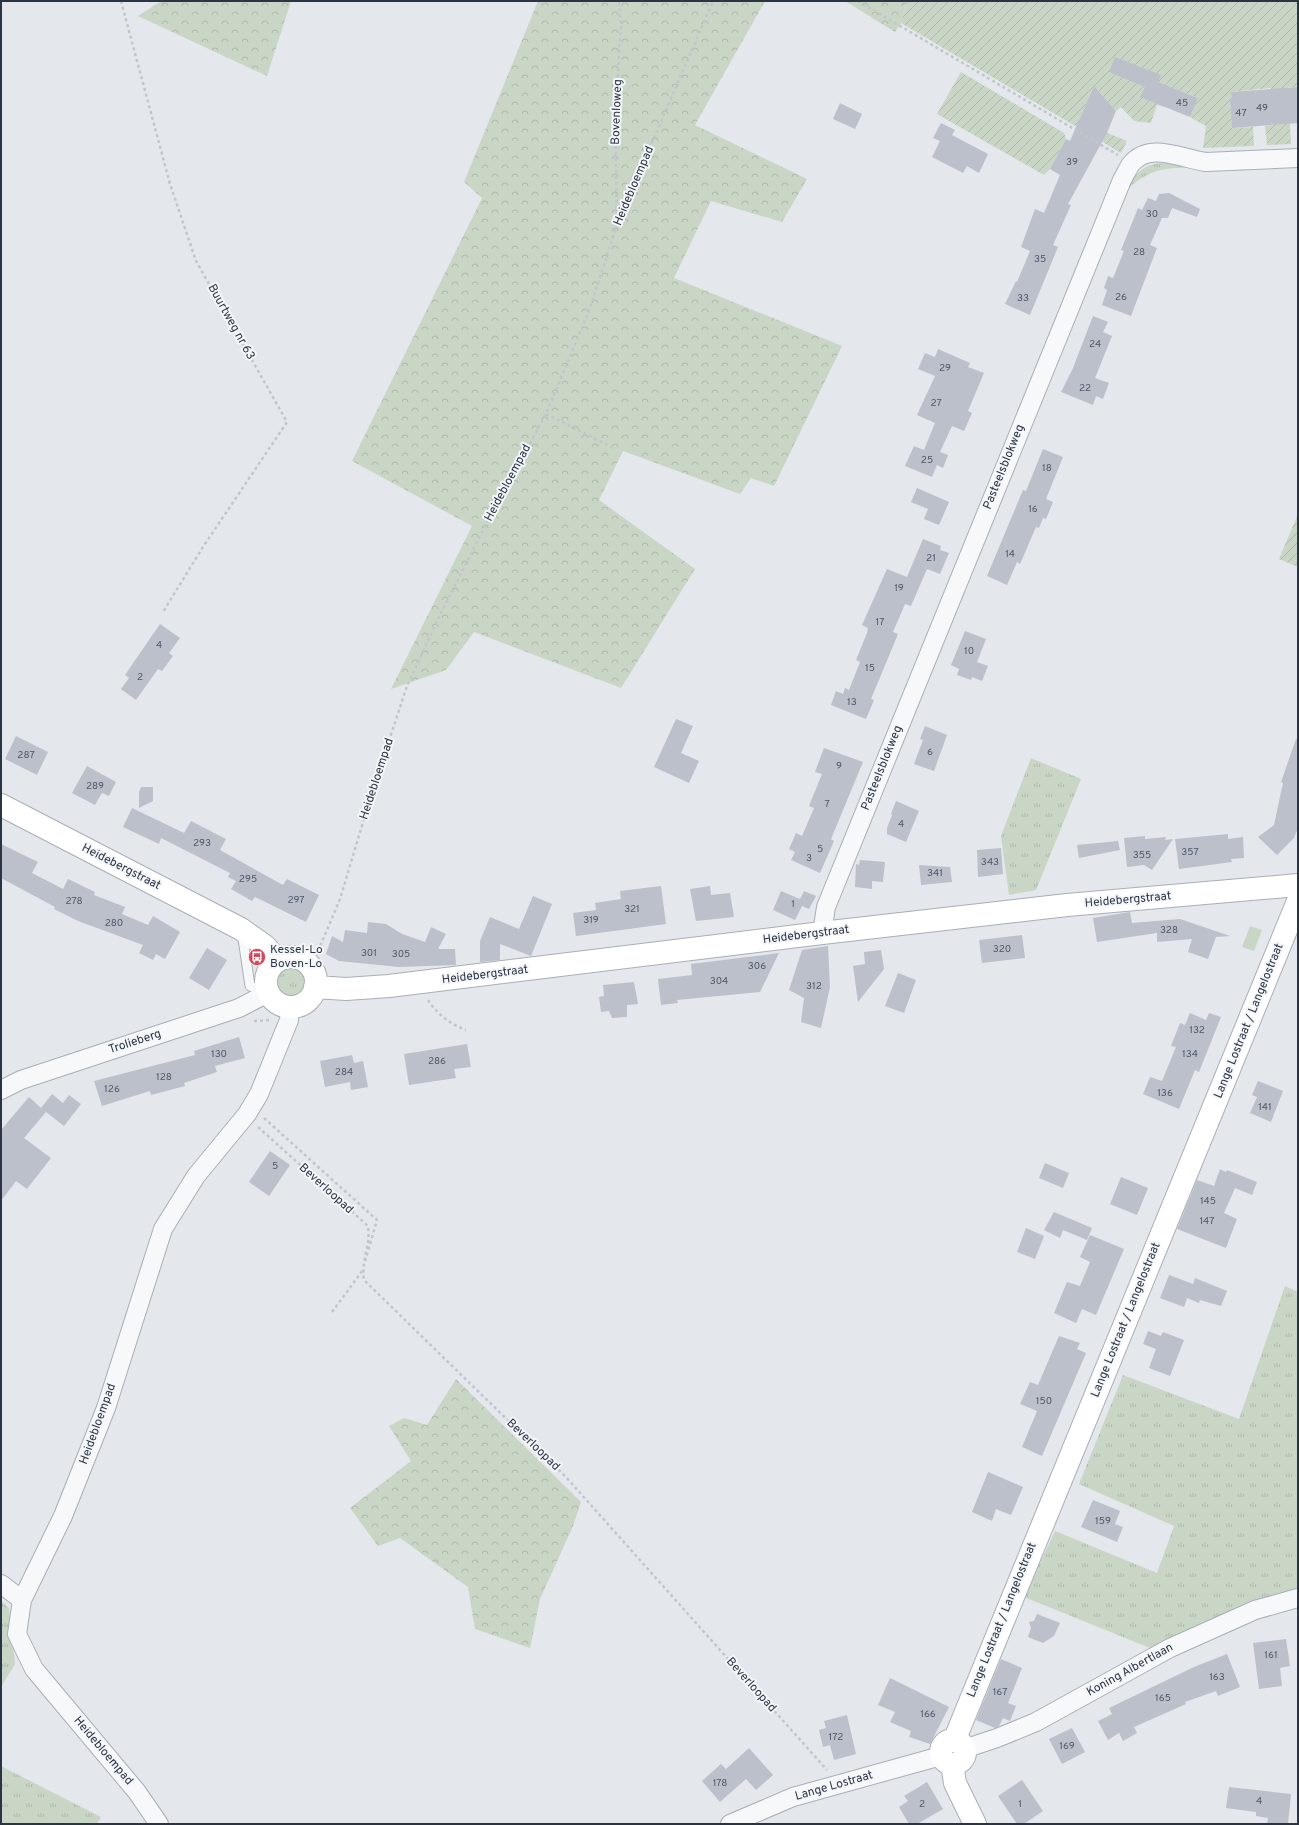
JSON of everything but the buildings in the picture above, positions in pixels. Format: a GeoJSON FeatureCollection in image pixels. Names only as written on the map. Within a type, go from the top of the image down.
{"type":"FeatureCollection","features":[{"type":"Feature","properties":{"kind":"street"},"geometry":{"type":"LineString","coordinates":[[1132,163],[1142,155],[1155,152],[1173,154],[1195,161],[1206,162],[1298,158]]}},
{"type":"Feature","properties":{"kind":"street","name":"Pasteelsblokweg"},"geometry":{"type":"LineString","coordinates":[[822,933],[826,906],[1122,180],[1132,163]]}},
{"type":"Feature","properties":{"kind":"street","name":"Heidebergstraat"},"geometry":{"type":"LineString","coordinates":[[1,805],[241,929],[257,940],[278,961],[291,957],[298,959],[313,977],[356,988],[421,982],[1067,905],[1298,885]]}},
{"type":"Feature","properties":{"kind":"street","name":"Lange Lostraat / Langelostraat"},"geometry":{"type":"LineString","coordinates":[[953,1752],[1298,901]]}},
{"type":"Feature","properties":{"kind":"street"},"geometry":{"type":"LineString","coordinates":[[278,961],[270,968],[266,984],[268,993],[277,1003],[290,1007],[298,1006],[306,1001],[312,995],[313,977]]}},
{"type":"Feature","properties":{"kind":"street","name":"Trolieberg"},"geometry":{"type":"LineString","coordinates":[[1,1090],[21,1080],[239,1008],[268,993]]}},
{"type":"Feature","properties":{"kind":"street","name":"Heidebloempad"},"geometry":{"type":"LineString","coordinates":[[160,1824],[137,1792],[34,1669],[17,1634],[22,1600],[63,1516],[106,1408],[162,1229],[196,1176],[249,1111],[259,1094],[289,1020],[290,1007]]}},
{"type":"Feature","properties":{"kind":"street"},"geometry":{"type":"LineString","coordinates":[[1,1584],[22,1600]]}},
{"type":"Feature","properties":{"kind":"street","name":"Koning Albertlaan"},"geometry":{"type":"LineString","coordinates":[[953,1752],[997,1738],[1036,1722],[1170,1648],[1255,1610],[1298,1598]]}},
{"type":"Feature","properties":{"kind":"street"},"geometry":{"type":"LineString","coordinates":[[953,1752],[955,1783],[975,1824]]}},
{"type":"Feature","properties":{"kind":"street","name":"Lange Lostraat"},"geometry":{"type":"LineString","coordinates":[[730,1824],[793,1797],[953,1752]]}},
{"type":"Feature","properties":{"kind":"lane"},"geometry":{"type":"LineString","coordinates":[[241,929],[250,986],[268,993]]}},
{"type":"Feature","properties":{"kind":"path","name":"Buurtweg nr 63"},"geometry":{"type":"LineString","coordinates":[[121,1],[170,184],[196,261],[287,422],[203,547],[163,612]]}},
{"type":"Feature","properties":{"kind":"path","name":"Bovenloweg"},"geometry":{"type":"LineString","coordinates":[[617,224],[615,113],[622,27],[619,1]]}},
{"type":"Feature","properties":{"kind":"path","name":"Heidebloempad"},"geometry":{"type":"LineString","coordinates":[[313,977],[340,898],[373,789],[407,686],[454,586],[546,414],[590,308],[617,224],[713,1]]}},
{"type":"Feature","properties":{"kind":"path"},"geometry":{"type":"LineString","coordinates":[[858,1],[1132,163]]}},
{"type":"Feature","properties":{"kind":"path"},"geometry":{"type":"LineString","coordinates":[[546,414],[616,449]]}},
{"type":"Feature","properties":{"kind":"path"},"geometry":{"type":"LineString","coordinates":[[421,982],[428,1000],[437,1012],[448,1022],[466,1030]]}},
{"type":"Feature","properties":{"kind":"path"},"geometry":{"type":"LineString","coordinates":[[249,1111],[377,1220],[362,1270],[332,1312]]}},
{"type":"Feature","properties":{"kind":"path","name":"Beverloopad"},"geometry":{"type":"LineString","coordinates":[[249,1111],[256,1126],[368,1226],[370,1237],[362,1270],[364,1280],[565,1476],[840,1784]]}},
{"type":"Feature","properties":{"kind":"green space"},"geometry":{"type":"Polygon","coordinates":[[[161,1],[291,1],[267,76],[138,16],[161,1]]]}},
{"type":"Feature","properties":{"kind":"green space"},"geometry":{"type":"Polygon","coordinates":[[[538,1],[765,1],[695,125],[807,179],[782,222],[711,201],[674,278],[842,346],[774,486],[751,478],[740,494],[623,451],[599,500],[695,569],[621,688],[474,632],[446,670],[391,689],[472,526],[352,461],[482,198],[464,182],[538,1]]]}},
{"type":"Feature","properties":{"kind":"green space"},"geometry":{"type":"Polygon","coordinates":[[[845,1],[907,1],[901,23],[895,32],[845,1]]]}},
{"type":"Feature","properties":{"kind":"green space"},"geometry":{"type":"Polygon","coordinates":[[[907,1],[1298,1],[1298,87],[1288,87],[1291,144],[1267,145],[1265,126],[1274,125],[1271,88],[1231,92],[1232,99],[1230,100],[1232,128],[1253,127],[1254,146],[1203,148],[1206,126],[1190,117],[1198,98],[1173,88],[1165,107],[1157,105],[1151,123],[1134,121],[1121,107],[1116,111],[1094,86],[1079,121],[1127,141],[1121,153],[901,23],[907,1]]]}},
{"type":"Feature","properties":{"kind":"green space"},"geometry":{"type":"Polygon","coordinates":[[[961,72],[1064,133],[1066,139],[1050,169],[1044,175],[937,114],[961,72]]]}},
{"type":"Feature","properties":{"kind":"green space"},"geometry":{"type":"Polygon","coordinates":[[[1173,162],[1197,168],[1166,169],[1149,174],[1133,184],[1125,192],[1134,177],[1144,168],[1156,164],[1173,162]]]}},
{"type":"Feature","properties":{"kind":"green space"},"geometry":{"type":"Polygon","coordinates":[[[1298,514],[1298,567],[1279,559],[1298,514]]]}},
{"type":"Feature","properties":{"kind":"green space"},"geometry":{"type":"Polygon","coordinates":[[[1031,758],[1081,779],[1036,890],[1009,895],[1001,836],[1031,758]]]}},
{"type":"Feature","properties":{"kind":"green space"},"geometry":{"type":"Polygon","coordinates":[[[1250,926],[1262,930],[1254,951],[1242,947],[1250,926]]]}},
{"type":"Feature","properties":{"kind":"green space"},"geometry":{"type":"Polygon","coordinates":[[[287,965],[293,965],[302,970],[306,976],[306,988],[302,994],[293,999],[287,999],[278,994],[273,985],[273,979],[278,970],[287,965]]]}},
{"type":"Feature","properties":{"kind":"green space"},"geometry":{"type":"Polygon","coordinates":[[[1285,1286],[1298,1292],[1298,1594],[1255,1605],[1150,1648],[1024,1597],[1055,1531],[1157,1573],[1174,1526],[1079,1484],[1123,1375],[1239,1419],[1285,1286]]]}},
{"type":"Feature","properties":{"kind":"green space"},"geometry":{"type":"Polygon","coordinates":[[[456,1379],[581,1502],[573,1526],[540,1599],[530,1648],[475,1629],[468,1587],[400,1538],[378,1546],[350,1508],[411,1461],[389,1426],[404,1418],[427,1425],[456,1379]]]}},
{"type":"Feature","properties":{"kind":"green space"},"geometry":{"type":"Polygon","coordinates":[[[1,1601],[9,1608],[15,1664],[1,1687],[1,1601]]]}},
{"type":"Feature","properties":{"kind":"green space"},"geometry":{"type":"Polygon","coordinates":[[[1,1766],[101,1817],[97,1824],[1,1824],[1,1766]]]}},
{"type":"Feature","properties":{"kind":"place","name":"Kessel-Lo Boven-Lo"},"geometry":{"type":"Point","coordinates":[257,957]}}]}
